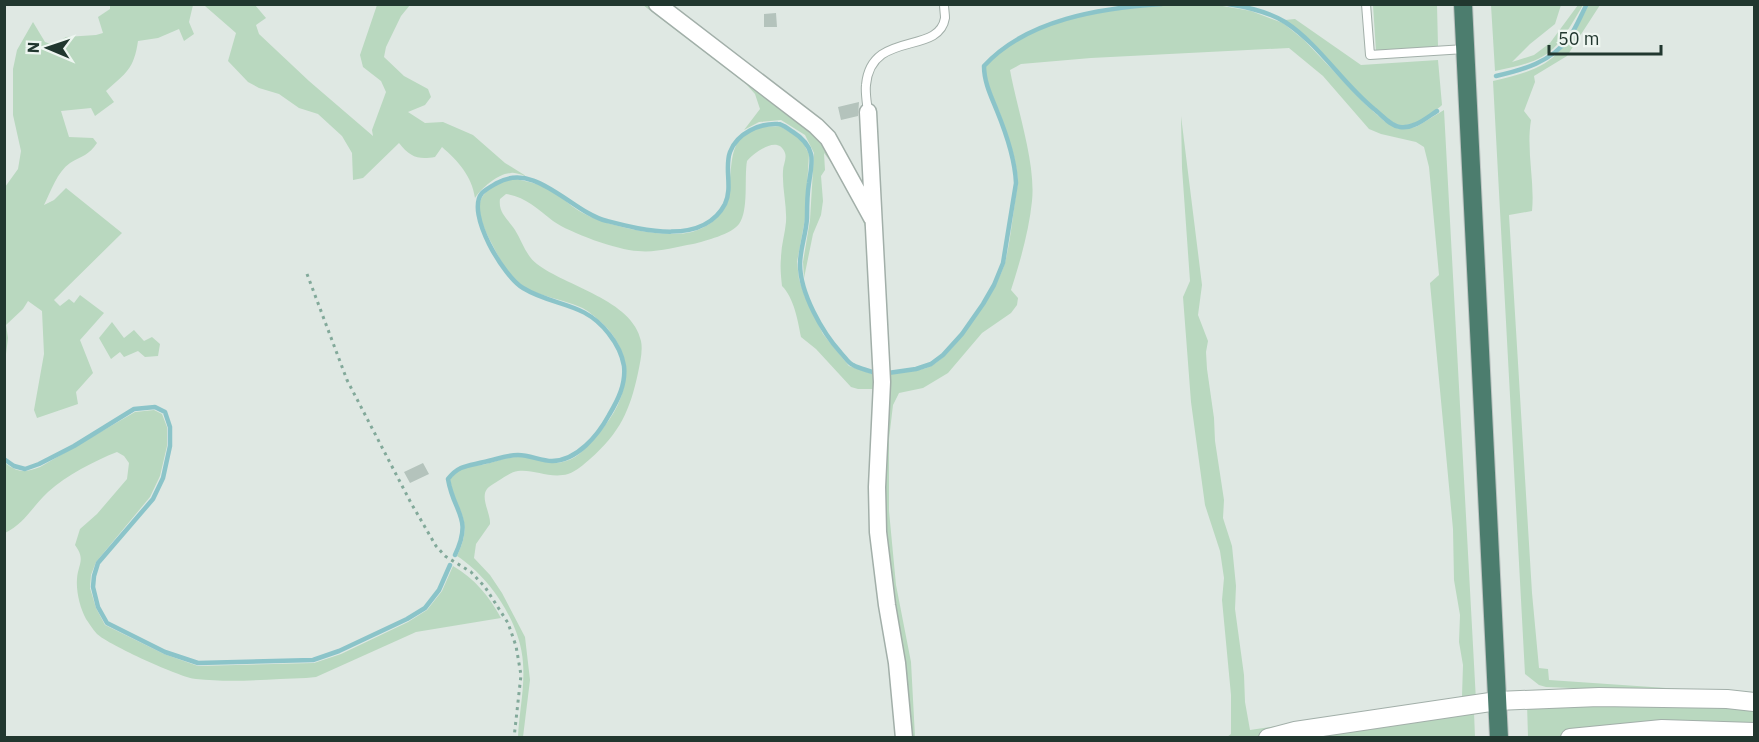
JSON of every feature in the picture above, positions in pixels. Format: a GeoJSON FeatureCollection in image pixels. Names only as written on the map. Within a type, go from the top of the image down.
{"type":"FeatureCollection","features":[{"type":"Feature","properties":{"kind":"highway"},"geometry":{"type":"LineString","coordinates":[[1463,4],[1499,738]]}},
{"type":"Feature","properties":{"kind":"street"},"geometry":{"type":"LineString","coordinates":[[657,4],[816,126],[828,138],[873,221]]}},
{"type":"Feature","properties":{"kind":"street"},"geometry":{"type":"LineString","coordinates":[[868,112],[882,382],[877,487],[878,532],[897,663],[904,738]]}},
{"type":"Feature","properties":{"kind":"street"},"geometry":{"type":"LineString","coordinates":[[1268,738],[1295,731],[1497,701],[1599,697],[1727,699],[1755,702]]}},
{"type":"Feature","properties":{"kind":"street"},"geometry":{"type":"LineString","coordinates":[[1570,738],[1662,729],[1755,732]]}},
{"type":"Feature","properties":{"kind":"lane"},"geometry":{"type":"LineString","coordinates":[[868,112],[866,84],[875,60],[885,51],[930,38],[940,29],[945,19],[944,4]]}},
{"type":"Feature","properties":{"kind":"lane"},"geometry":{"type":"LineString","coordinates":[[1366,4],[1370,55],[1465,49]]}},
{"type":"Feature","properties":{"kind":"path"},"geometry":{"type":"LineString","coordinates":[[307,274],[347,380],[416,512],[436,546],[445,556],[462,566],[485,587],[508,622],[516,646],[521,675],[514,738]]}},
{"type":"Feature","properties":{"kind":"green space"},"geometry":{"type":"Polygon","coordinates":[[[110,5],[193,5],[189,22],[194,34],[184,41],[179,29],[158,38],[138,41],[128,70],[106,91],[114,102],[95,116],[91,108],[61,111],[69,137],[93,138],[97,143],[88,153],[61,171],[44,205],[54,200],[66,188],[122,233],[54,300],[60,306],[69,299],[74,303],[80,295],[104,313],[80,340],[93,373],[76,392],[78,404],[37,418],[34,410],[44,354],[42,311],[28,301],[6,325],[8,338],[5,362],[5,187],[18,169],[21,151],[13,115],[13,69],[17,50],[33,22],[45,42],[53,45],[66,37],[103,33],[98,17],[110,9],[110,5]]]}},
{"type":"Feature","properties":{"kind":"green space"},"geometry":{"type":"Polygon","coordinates":[[[193,5],[255,5],[266,18],[256,25],[259,34],[373,136],[372,130],[386,92],[381,81],[363,67],[360,55],[377,5],[410,5],[401,16],[386,47],[384,57],[404,76],[428,89],[431,97],[425,105],[408,112],[425,123],[443,122],[473,135],[505,163],[526,176],[513,173],[500,176],[475,198],[471,183],[463,170],[442,147],[435,157],[424,158],[407,152],[399,143],[363,178],[353,180],[352,153],[342,136],[318,114],[299,108],[279,94],[248,82],[228,61],[236,33],[205,6],[193,5]]]}},
{"type":"Feature","properties":{"kind":"green space"},"geometry":{"type":"Polygon","coordinates":[[[643,5],[650,5],[823,139],[870,221],[871,247],[853,197],[840,174],[824,153],[825,170],[821,176],[823,201],[821,215],[813,234],[804,278],[803,262],[810,220],[814,153],[805,135],[781,120],[759,122],[744,130],[760,109],[755,94],[746,84],[643,5]]]}},
{"type":"Feature","properties":{"kind":"green space"},"geometry":{"type":"Polygon","coordinates":[[[1217,5],[1251,11],[1283,23],[1304,40],[1364,103],[1384,121],[1399,129],[1416,127],[1444,110],[1476,701],[1280,730],[1255,737],[1227,737],[1231,734],[1231,695],[1222,600],[1224,578],[1220,551],[1205,505],[1191,402],[1183,297],[1190,281],[1182,168],[1181,116],[1202,285],[1198,315],[1208,341],[1207,369],[1224,500],[1223,518],[1232,546],[1236,586],[1235,609],[1250,730],[1446,701],[1462,696],[1460,615],[1454,580],[1453,529],[1430,283],[1439,275],[1429,167],[1424,147],[1416,142],[1369,129],[1323,76],[1289,48],[1091,58],[1021,64],[1010,70],[1029,153],[1032,186],[1031,212],[1011,290],[1018,298],[1017,305],[1011,313],[982,333],[948,373],[923,388],[899,393],[893,405],[889,439],[889,511],[896,585],[911,662],[915,737],[908,737],[885,562],[886,375],[926,368],[942,358],[957,342],[984,304],[1004,266],[1018,183],[1011,146],[988,83],[985,66],[1007,47],[1034,32],[1063,21],[1125,9],[1217,5]]]}},
{"type":"Feature","properties":{"kind":"green space"},"geometry":{"type":"Polygon","coordinates":[[[1373,5],[1437,5],[1438,46],[1376,51],[1373,5]]]}},
{"type":"Feature","properties":{"kind":"green space"},"geometry":{"type":"Polygon","coordinates":[[[1491,5],[1561,5],[1555,24],[1512,62],[1534,55],[1550,43],[1578,5],[1583,5],[1558,44],[1550,52],[1528,63],[1495,71],[1491,5]]]}},
{"type":"Feature","properties":{"kind":"green space"},"geometry":{"type":"Polygon","coordinates":[[[1589,5],[1600,5],[1567,56],[1534,76],[1535,82],[1524,111],[1531,120],[1529,143],[1532,211],[1509,215],[1532,593],[1539,668],[1548,669],[1549,680],[1754,694],[1546,687],[1539,685],[1525,674],[1493,81],[1543,65],[1562,48],[1589,5]]]}},
{"type":"Feature","properties":{"kind":"green space"},"geometry":{"type":"Polygon","coordinates":[[[1295,19],[1361,65],[1438,60],[1442,105],[1429,116],[1412,124],[1401,125],[1392,122],[1353,87],[1307,37],[1285,20],[1295,19]]]}},
{"type":"Feature","properties":{"kind":"green space"},"geometry":{"type":"Polygon","coordinates":[[[780,126],[801,139],[809,154],[805,219],[797,262],[799,279],[805,297],[823,334],[849,366],[878,376],[877,389],[851,387],[816,349],[801,337],[792,303],[782,286],[781,254],[786,222],[783,177],[785,153],[777,145],[766,147],[747,161],[744,211],[736,228],[693,244],[659,250],[629,250],[582,236],[561,226],[520,198],[506,194],[500,199],[502,212],[533,261],[549,272],[612,304],[635,327],[642,345],[638,373],[627,410],[616,430],[600,449],[580,467],[568,474],[515,472],[490,486],[485,493],[490,524],[476,544],[474,558],[490,575],[502,593],[525,637],[530,680],[523,737],[518,737],[523,682],[521,648],[502,603],[481,576],[457,556],[462,543],[464,524],[450,479],[466,467],[508,458],[523,457],[560,463],[575,457],[608,422],[616,408],[622,394],[625,364],[621,350],[613,336],[591,314],[583,308],[524,287],[509,274],[482,221],[480,204],[483,196],[489,189],[512,178],[547,188],[581,212],[605,222],[635,230],[667,234],[692,232],[712,223],[723,209],[728,194],[736,146],[745,134],[761,127],[780,126]]]}},
{"type":"Feature","properties":{"kind":"green space"},"geometry":{"type":"Polygon","coordinates":[[[112,322],[124,338],[134,330],[144,341],[152,337],[160,344],[158,356],[145,357],[138,351],[124,357],[120,352],[111,359],[99,338],[112,322]]]}},
{"type":"Feature","properties":{"kind":"green space"},"geometry":{"type":"Polygon","coordinates":[[[154,410],[162,414],[167,427],[167,446],[160,476],[150,497],[96,562],[91,575],[90,588],[96,608],[105,625],[164,654],[198,666],[314,663],[341,654],[408,622],[427,610],[442,591],[453,566],[481,589],[501,618],[416,632],[316,677],[306,678],[238,681],[196,679],[161,667],[104,639],[93,629],[80,605],[77,584],[81,558],[75,545],[80,529],[97,514],[127,479],[129,463],[117,452],[81,469],[48,492],[23,520],[5,533],[5,463],[22,471],[40,467],[135,412],[154,410]]]}},
{"type":"Feature","properties":{"kind":"green space"},"geometry":{"type":"Polygon","coordinates":[[[1527,704],[1754,706],[1754,725],[1666,721],[1747,737],[1528,737],[1527,704]]]}},
{"type":"Feature","properties":{"kind":"green space"},"geometry":{"type":"Polygon","coordinates":[[[1474,712],[1475,737],[1288,738],[1474,712]]]}},
{"type":"Feature","properties":{"kind":"building"},"geometry":{"type":"Polygon","coordinates":[[[776,13],[777,27],[764,27],[764,14],[776,13]]]}},
{"type":"Feature","properties":{"kind":"building"},"geometry":{"type":"Polygon","coordinates":[[[859,102],[858,116],[841,120],[838,107],[859,102]]]}},
{"type":"Feature","properties":{"kind":"building"},"geometry":{"type":"Polygon","coordinates":[[[423,463],[429,474],[410,483],[404,472],[423,463]]]}},
{"type":"Feature","properties":{"kind":"waterway"},"geometry":{"type":"LineString","coordinates":[[888,373],[916,369],[931,364],[943,355],[962,334],[983,304],[1003,263],[1016,183],[1012,155],[987,83],[984,66],[1001,50],[1043,27],[1090,13],[1162,4]]}},
{"type":"Feature","properties":{"kind":"waterway"},"geometry":{"type":"LineString","coordinates":[[1228,4],[1272,15],[1298,31],[1362,99],[1393,125],[1410,126],[1437,111]]}},
{"type":"Feature","properties":{"kind":"waterway"},"geometry":{"type":"LineString","coordinates":[[1496,76],[1526,68],[1554,53],[1569,38],[1587,4]]}},
{"type":"Feature","properties":{"kind":"waterway"},"geometry":{"type":"LineString","coordinates":[[455,555],[460,542],[462,523],[448,479],[452,474],[464,467],[509,456],[522,455],[552,461],[570,457],[599,431],[621,392],[624,379],[624,366],[619,349],[599,323],[579,310],[546,299],[523,288],[515,282],[497,258],[482,229],[478,202],[482,193],[497,183],[511,178],[526,178],[553,190],[580,208],[607,221],[654,231],[687,230],[702,226],[715,217],[725,204],[728,191],[728,158],[738,139],[750,130],[764,125],[784,126],[804,141],[812,157],[800,264],[808,299],[813,312],[827,334],[848,361],[875,373]]}},
{"type":"Feature","properties":{"kind":"waterway"},"geometry":{"type":"LineString","coordinates":[[4,459],[14,466],[25,469],[74,446],[134,409],[155,407],[165,412],[170,427],[170,446],[163,478],[153,499],[98,563],[93,587],[98,607],[107,623],[165,652],[198,663],[313,660],[339,651],[425,608],[439,590],[450,565]]}}]}
